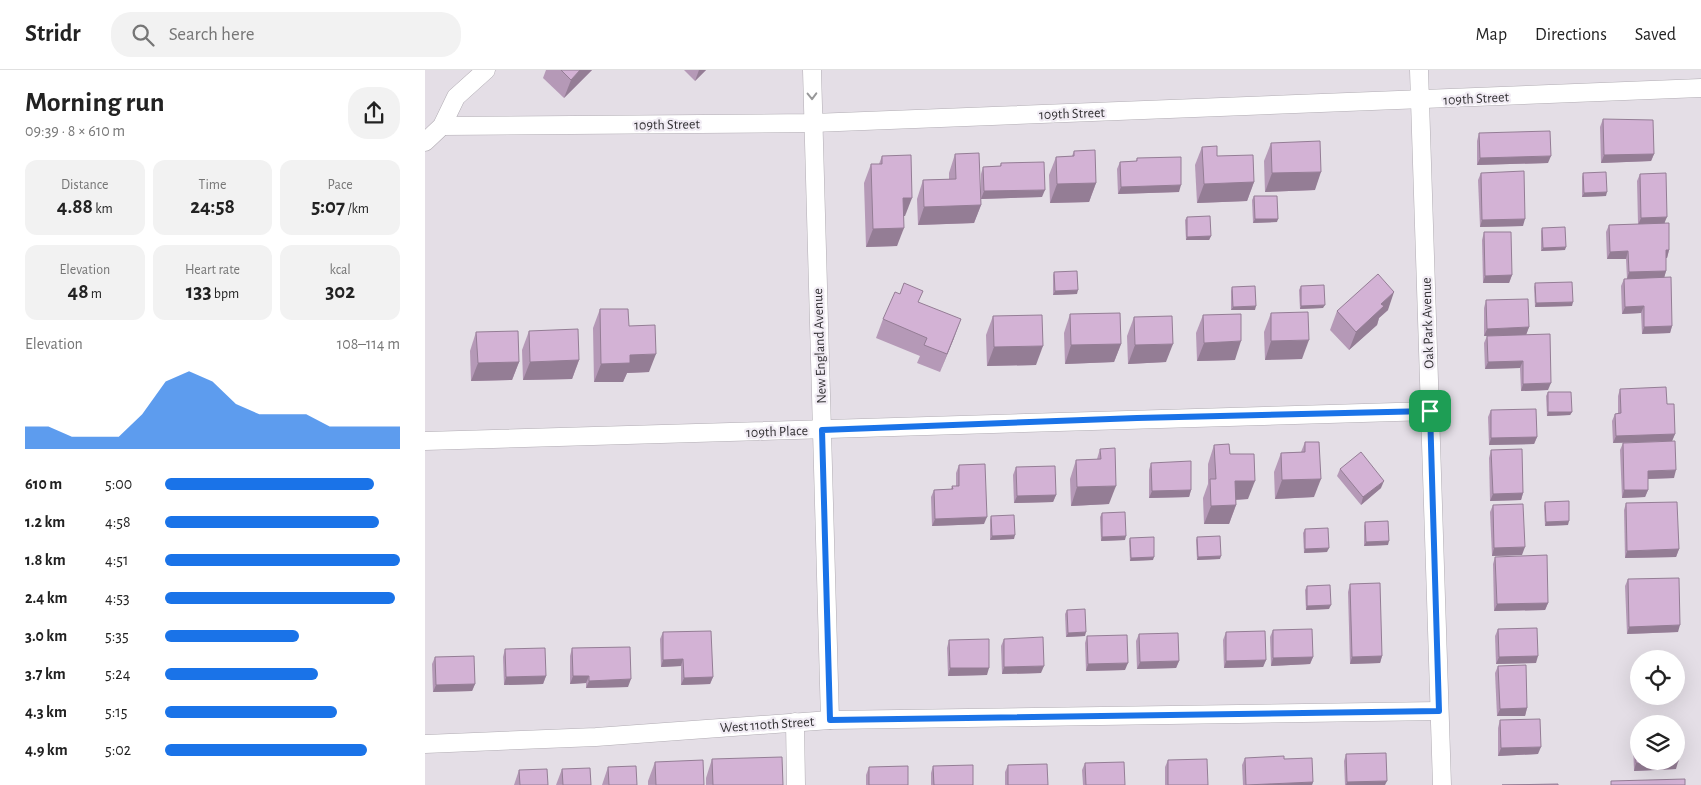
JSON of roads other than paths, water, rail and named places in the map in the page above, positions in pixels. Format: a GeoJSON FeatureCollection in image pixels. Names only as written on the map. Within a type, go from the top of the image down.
{"type":"FeatureCollection","features":[{"type":"Feature","properties":{"kind":"street"},"geometry":{"type":"LineString","coordinates":[[425,142],[442,126],[456,97],[486,70]]}},
{"type":"Feature","properties":{"kind":"street","name":"New England Avenue"},"geometry":{"type":"LineString","coordinates":[[812,70],[830,720]]}},
{"type":"Feature","properties":{"kind":"street","name":"Oak Park Avenue"},"geometry":{"type":"LineString","coordinates":[[1419,70],[1442,785]]}},
{"type":"Feature","properties":{"kind":"street","name":"109th Street"},"geometry":{"type":"LineString","coordinates":[[442,126],[813,123],[1701,88]]}},
{"type":"Feature","properties":{"kind":"street","name":"109th Place"},"geometry":{"type":"LineString","coordinates":[[425,441],[822,430],[1137,418],[1430,411]]}},
{"type":"Feature","properties":{"kind":"street","name":"West 110th Street"},"geometry":{"type":"LineString","coordinates":[[425,744],[576,738],[830,720],[1439,711]]}},
{"type":"Feature","properties":{"kind":"street"},"geometry":{"type":"LineString","coordinates":[[795,722],[796,785]]}}]}
